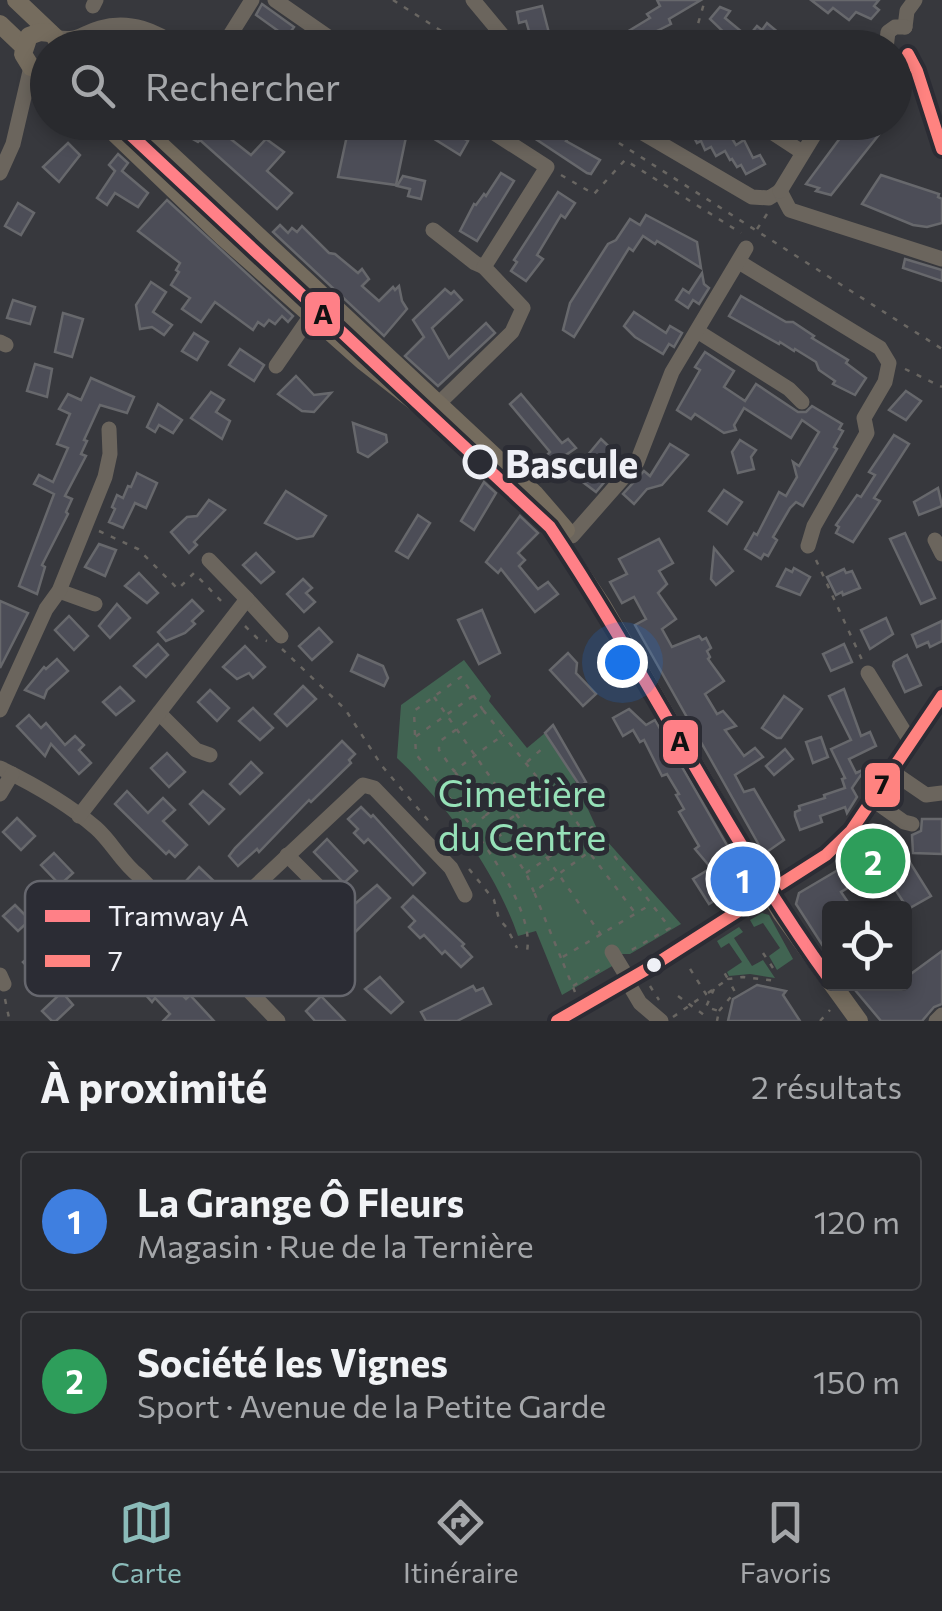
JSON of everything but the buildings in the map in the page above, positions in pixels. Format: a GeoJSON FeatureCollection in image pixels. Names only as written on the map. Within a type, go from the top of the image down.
{"type":"FeatureCollection","features":[{"type":"Feature","properties":{"kind":"main road"},"geometry":{"type":"LineString","coordinates":[[16,0],[46,30]]}},
{"type":"Feature","properties":{"kind":"main road"},"geometry":{"type":"LineString","coordinates":[[0,24],[23,46]]}},
{"type":"Feature","properties":{"kind":"main road"},"geometry":{"type":"LineString","coordinates":[[30,37],[22,54],[30,60]]}},
{"type":"Feature","properties":{"kind":"main road"},"geometry":{"type":"LineString","coordinates":[[122,140],[223,237],[378,374],[433,408],[535,494],[572,536],[793,932],[859,1021]]}},
{"type":"Feature","properties":{"kind":"main road"},"geometry":{"type":"LineString","coordinates":[[155,140],[433,408],[542,519],[568,551],[773,891],[822,956]]}},
{"type":"Feature","properties":{"kind":"main road"},"geometry":{"type":"LineString","coordinates":[[848,991],[873,1021]]}},
{"type":"Feature","properties":{"kind":"street"},"geometry":{"type":"LineString","coordinates":[[233,30],[252,0]]}},
{"type":"Feature","properties":{"kind":"street"},"geometry":{"type":"LineString","coordinates":[[274,0],[318,30]]}},
{"type":"Feature","properties":{"kind":"street"},"geometry":{"type":"LineString","coordinates":[[473,0],[498,30]]}},
{"type":"Feature","properties":{"kind":"street"},"geometry":{"type":"LineString","coordinates":[[904,26],[907,11],[915,0]]}},
{"type":"Feature","properties":{"kind":"street"},"geometry":{"type":"LineString","coordinates":[[890,30],[895,26],[908,30]]}},
{"type":"Feature","properties":{"kind":"street"},"geometry":{"type":"LineString","coordinates":[[96,30],[154,30]]}},
{"type":"Feature","properties":{"kind":"street"},"geometry":{"type":"LineString","coordinates":[[912,68],[920,78],[942,149]]}},
{"type":"Feature","properties":{"kind":"street"},"geometry":{"type":"LineString","coordinates":[[2,163],[30,99]]}},
{"type":"Feature","properties":{"kind":"street"},"geometry":{"type":"LineString","coordinates":[[484,267],[547,166],[506,140]]}},
{"type":"Feature","properties":{"kind":"street"},"geometry":{"type":"LineString","coordinates":[[655,140],[752,197],[769,198],[780,191],[810,140]]}},
{"type":"Feature","properties":{"kind":"street"},"geometry":{"type":"LineString","coordinates":[[784,140],[802,152]]}},
{"type":"Feature","properties":{"kind":"street"},"geometry":{"type":"LineString","coordinates":[[780,191],[790,210],[942,259]]}},
{"type":"Feature","properties":{"kind":"street"},"geometry":{"type":"LineString","coordinates":[[433,230],[484,267],[522,308],[512,332],[433,408]]}},
{"type":"Feature","properties":{"kind":"street"},"geometry":{"type":"LineString","coordinates":[[572,536],[638,462],[672,372],[745,250],[880,348],[889,364],[885,382],[864,418],[867,433],[814,526],[808,546]]}},
{"type":"Feature","properties":{"kind":"street"},"geometry":{"type":"LineString","coordinates":[[276,366],[312,314]]}},
{"type":"Feature","properties":{"kind":"street"},"geometry":{"type":"LineString","coordinates":[[696,331],[789,389],[802,402]]}},
{"type":"Feature","properties":{"kind":"street"},"geometry":{"type":"LineString","coordinates":[[0,710],[46,609],[59,591],[104,477],[110,454],[109,429]]}},
{"type":"Feature","properties":{"kind":"street"},"geometry":{"type":"LineString","coordinates":[[209,560],[281,636]]}},
{"type":"Feature","properties":{"kind":"street"},"geometry":{"type":"LineString","coordinates":[[59,591],[95,604]]}},
{"type":"Feature","properties":{"kind":"street"},"geometry":{"type":"LineString","coordinates":[[80,816],[248,600]]}},
{"type":"Feature","properties":{"kind":"street"},"geometry":{"type":"LineString","coordinates":[[868,673],[910,741]]}},
{"type":"Feature","properties":{"kind":"street"},"geometry":{"type":"LineString","coordinates":[[556,1021],[628,981],[826,855],[874,800],[942,696]]}},
{"type":"Feature","properties":{"kind":"street"},"geometry":{"type":"LineString","coordinates":[[159,713],[196,750],[210,755]]}},
{"type":"Feature","properties":{"kind":"street"},"geometry":{"type":"LineString","coordinates":[[0,794],[6,771],[99,830],[142,881]]}},
{"type":"Feature","properties":{"kind":"street"},"geometry":{"type":"LineString","coordinates":[[891,771],[926,795],[942,793]]}},
{"type":"Feature","properties":{"kind":"street"},"geometry":{"type":"LineString","coordinates":[[259,881],[356,789],[366,785],[374,788],[452,868],[466,896]]}},
{"type":"Feature","properties":{"kind":"street"},"geometry":{"type":"LineString","coordinates":[[874,800],[912,824]]}},
{"type":"Feature","properties":{"kind":"street"},"geometry":{"type":"LineString","coordinates":[[286,855],[313,881]]}},
{"type":"Feature","properties":{"kind":"street"},"geometry":{"type":"LineString","coordinates":[[612,952],[640,1002],[664,1021]]}},
{"type":"Feature","properties":{"kind":"street"},"geometry":{"type":"LineString","coordinates":[[255,996],[278,1021]]}},
{"type":"Feature","properties":{"kind":"street"},"geometry":{"type":"LineString","coordinates":[[936,1021],[942,1016]]}},
{"type":"Feature","properties":{"kind":"path"},"geometry":{"type":"LineString","coordinates":[[393,0],[440,30]]}},
{"type":"Feature","properties":{"kind":"path"},"geometry":{"type":"LineString","coordinates":[[696,30],[706,0]]}},
{"type":"Feature","properties":{"kind":"path"},"geometry":{"type":"LineString","coordinates":[[614,140],[942,349]]}},
{"type":"Feature","properties":{"kind":"path"},"geometry":{"type":"LineString","coordinates":[[547,166],[594,194],[625,160],[745,250],[769,211],[769,206],[762,206]]}},
{"type":"Feature","properties":{"kind":"path"},"geometry":{"type":"LineString","coordinates":[[889,364],[942,387]]}},
{"type":"Feature","properties":{"kind":"path"},"geometry":{"type":"LineString","coordinates":[[93,528],[138,548],[178,588],[194,573],[257,638],[278,645],[345,709],[382,766]]}},
{"type":"Feature","properties":{"kind":"path"},"geometry":{"type":"LineString","coordinates":[[808,546],[868,673]]}},
{"type":"Feature","properties":{"kind":"path"},"geometry":{"type":"LineString","coordinates":[[471,828],[537,778],[461,677],[414,711],[416,754],[509,882],[527,926],[527,951]]}},
{"type":"Feature","properties":{"kind":"path"},"geometry":{"type":"LineString","coordinates":[[415,737],[473,696]]}},
{"type":"Feature","properties":{"kind":"path"},"geometry":{"type":"LineString","coordinates":[[434,697],[612,952]]}},
{"type":"Feature","properties":{"kind":"path"},"geometry":{"type":"LineString","coordinates":[[483,710],[439,742],[439,750],[486,816]]}},
{"type":"Feature","properties":{"kind":"path"},"geometry":{"type":"LineString","coordinates":[[454,771],[503,735]]}},
{"type":"Feature","properties":{"kind":"path"},"geometry":{"type":"LineString","coordinates":[[526,762],[544,746]]}},
{"type":"Feature","properties":{"kind":"path"},"geometry":{"type":"LineString","coordinates":[[564,780],[496,829],[526,873],[574,989],[608,965],[606,960],[612,952]]}},
{"type":"Feature","properties":{"kind":"path"},"geometry":{"type":"LineString","coordinates":[[554,788],[584,833]]}},
{"type":"Feature","properties":{"kind":"path"},"geometry":{"type":"LineString","coordinates":[[526,873],[592,827],[670,928],[630,953],[612,952]]}},
{"type":"Feature","properties":{"kind":"path"},"geometry":{"type":"LineString","coordinates":[[534,892],[602,842]]}},
{"type":"Feature","properties":{"kind":"path"},"geometry":{"type":"LineString","coordinates":[[588,852],[636,914]]}},
{"type":"Feature","properties":{"kind":"path"},"geometry":{"type":"LineString","coordinates":[[561,958],[652,904]]}},
{"type":"Feature","properties":{"kind":"path"},"geometry":{"type":"LineString","coordinates":[[763,954],[774,971]]}},
{"type":"Feature","properties":{"kind":"path"},"geometry":{"type":"LineString","coordinates":[[684,958],[706,994]]}},
{"type":"Feature","properties":{"kind":"path"},"geometry":{"type":"LineString","coordinates":[[718,1021],[719,1011],[735,992],[724,972],[726,968]]}},
{"type":"Feature","properties":{"kind":"path"},"geometry":{"type":"LineString","coordinates":[[664,1021],[728,979],[743,976],[776,980]]}},
{"type":"Feature","properties":{"kind":"path"},"geometry":{"type":"LineString","coordinates":[[2,979],[6,1021]]}},
{"type":"Feature","properties":{"kind":"path"},"geometry":{"type":"LineString","coordinates":[[678,996],[704,1018],[714,989]]}},
{"type":"Feature","properties":{"kind":"path"},"geometry":{"type":"LineString","coordinates":[[706,1006],[719,1011]]}},
{"type":"Feature","properties":{"kind":"path"},"geometry":{"type":"LineString","coordinates":[[820,1021],[833,1007]]}},
{"type":"Feature","properties":{"kind":"green space"},"geometry":{"type":"Polygon","coordinates":[[[133,140],[147,140],[233,220],[226,227],[133,140]]]}},
{"type":"Feature","properties":{"kind":"green space"},"geometry":{"type":"Polygon","coordinates":[[[238,224],[374,351],[368,358],[231,231],[238,224]]]}},
{"type":"Feature","properties":{"kind":"green space","name":"Cimetière du Centre"},"geometry":{"type":"Polygon","coordinates":[[[464,660],[491,696],[489,701],[527,748],[545,733],[570,770],[598,831],[681,924],[630,954],[617,954],[614,965],[562,995],[536,931],[518,936],[497,887],[468,840],[397,758],[401,705],[464,660]]]}},
{"type":"Feature","properties":{"kind":"green space"},"geometry":{"type":"Polygon","coordinates":[[[762,913],[769,915],[793,959],[777,970],[769,956],[780,948],[763,923],[754,927],[750,920],[762,913]]]}},
{"type":"Feature","properties":{"kind":"green space"},"geometry":{"type":"Polygon","coordinates":[[[739,927],[743,932],[734,938],[752,966],[763,960],[775,978],[729,976],[727,972],[742,962],[729,943],[721,948],[717,941],[739,927]]]}},
{"type":"Feature","properties":{"kind":"tram line","name":"A"},"geometry":{"type":"LineString","coordinates":[[136,140],[550,527],[756,869],[822,968]]}},
{"type":"Feature","properties":{"kind":"transit line","name":"7"},"geometry":{"type":"LineString","coordinates":[[912,62],[942,149]]}},
{"type":"Feature","properties":{"kind":"transit line","name":"7"},"geometry":{"type":"LineString","coordinates":[[557,1021],[654,965],[826,855],[851,831],[942,696]]}},
{"type":"Feature","properties":{"kind":"place","name":"Bascule"},"geometry":{"type":"Point","coordinates":[480,462]}},
{"type":"Feature","properties":{"kind":"place","name":"Société les Vignes"},"geometry":{"type":"Point","coordinates":[873,861]}},
{"type":"Feature","properties":{"kind":"place","name":"La Grange Ô Fleurs"},"geometry":{"type":"Point","coordinates":[743,879]}}]}
